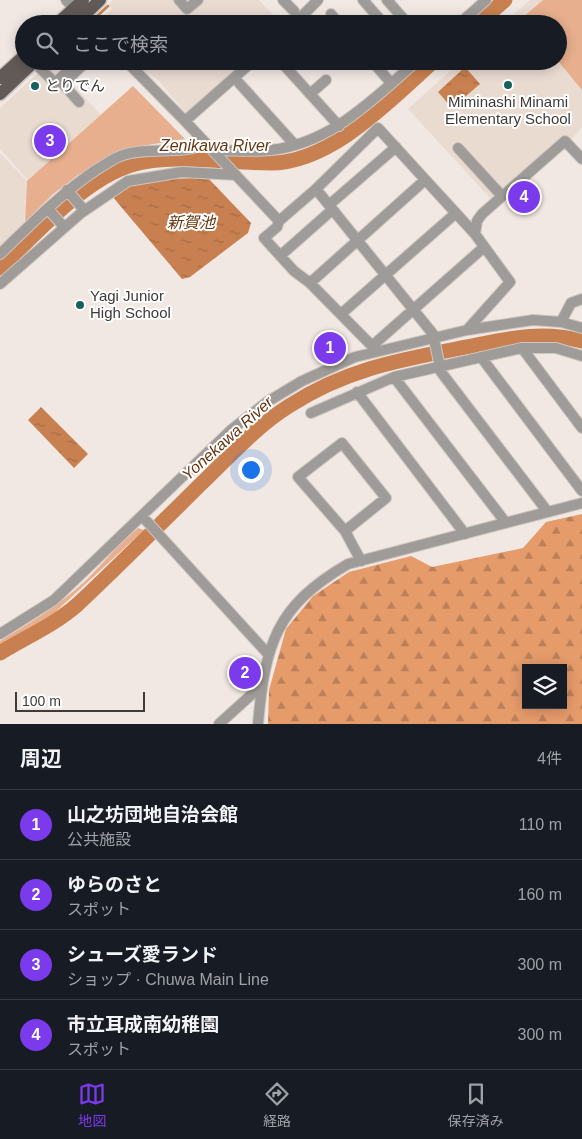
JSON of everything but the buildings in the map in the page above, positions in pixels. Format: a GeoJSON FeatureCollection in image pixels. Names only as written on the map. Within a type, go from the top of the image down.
{"type":"FeatureCollection","features":[{"type":"Feature","properties":{"kind":"main road"},"geometry":{"type":"LineString","coordinates":[[78,12],[100,0]]}},
{"type":"Feature","properties":{"kind":"main road"},"geometry":{"type":"LineString","coordinates":[[0,78],[15,69]]}},
{"type":"Feature","properties":{"kind":"main road"},"geometry":{"type":"LineString","coordinates":[[0,94],[22,70]]}},
{"type":"Feature","properties":{"kind":"street"},"geometry":{"type":"LineString","coordinates":[[179,0],[188,9],[198,0]]}},
{"type":"Feature","properties":{"kind":"street"},"geometry":{"type":"LineString","coordinates":[[283,0],[294,11]]}},
{"type":"Feature","properties":{"kind":"street"},"geometry":{"type":"LineString","coordinates":[[303,15],[318,0]]}},
{"type":"Feature","properties":{"kind":"street"},"geometry":{"type":"LineString","coordinates":[[363,0],[376,15]]}},
{"type":"Feature","properties":{"kind":"street"},"geometry":{"type":"LineString","coordinates":[[387,0],[400,15]]}},
{"type":"Feature","properties":{"kind":"street"},"geometry":{"type":"LineString","coordinates":[[469,15],[486,0]]}},
{"type":"Feature","properties":{"kind":"street"},"geometry":{"type":"LineString","coordinates":[[41,70],[55,84],[69,70]]}},
{"type":"Feature","properties":{"kind":"street"},"geometry":{"type":"LineString","coordinates":[[78,70],[62,84],[79,102]]}},
{"type":"Feature","properties":{"kind":"street"},"geometry":{"type":"LineString","coordinates":[[135,70],[186,120],[279,222]]}},
{"type":"Feature","properties":{"kind":"street"},"geometry":{"type":"LineString","coordinates":[[186,120],[243,70]]}},
{"type":"Feature","properties":{"kind":"street"},"geometry":{"type":"LineString","coordinates":[[288,70],[339,126]]}},
{"type":"Feature","properties":{"kind":"street"},"geometry":{"type":"LineString","coordinates":[[380,70],[391,83]]}},
{"type":"Feature","properties":{"kind":"street"},"geometry":{"type":"LineString","coordinates":[[0,254],[48,208],[122,155],[147,150],[197,148],[272,150],[295,145],[317,138],[339,126],[406,70]]}},
{"type":"Feature","properties":{"kind":"street"},"geometry":{"type":"LineString","coordinates":[[310,94],[326,80]]}},
{"type":"Feature","properties":{"kind":"street"},"geometry":{"type":"LineString","coordinates":[[239,83],[295,145]]}},
{"type":"Feature","properties":{"kind":"street"},"geometry":{"type":"LineString","coordinates":[[374,348],[264,238],[378,128],[475,234],[510,282],[467,330]]}},
{"type":"Feature","properties":{"kind":"street"},"geometry":{"type":"LineString","coordinates":[[475,234],[477,221],[565,141],[582,159]]}},
{"type":"Feature","properties":{"kind":"street"},"geometry":{"type":"LineString","coordinates":[[280,256],[396,147]]}},
{"type":"Feature","properties":{"kind":"street"},"geometry":{"type":"LineString","coordinates":[[458,148],[499,199]]}},
{"type":"Feature","properties":{"kind":"street"},"geometry":{"type":"LineString","coordinates":[[0,284],[83,208],[128,181],[182,172],[234,172]]}},
{"type":"Feature","properties":{"kind":"street"},"geometry":{"type":"LineString","coordinates":[[310,283],[425,180]]}},
{"type":"Feature","properties":{"kind":"street"},"geometry":{"type":"LineString","coordinates":[[316,189],[414,311],[434,340],[439,364],[452,387],[547,511]]}},
{"type":"Feature","properties":{"kind":"street"},"geometry":{"type":"LineString","coordinates":[[69,192],[83,208]]}},
{"type":"Feature","properties":{"kind":"street"},"geometry":{"type":"LineString","coordinates":[[48,208],[64,227]]}},
{"type":"Feature","properties":{"kind":"street"},"geometry":{"type":"LineString","coordinates":[[341,314],[456,213]]}},
{"type":"Feature","properties":{"kind":"street"},"geometry":{"type":"LineString","coordinates":[[0,634],[54,600],[144,517],[231,430],[267,402],[323,371],[374,348],[484,248]]}},
{"type":"Feature","properties":{"kind":"street"},"geometry":{"type":"LineString","coordinates":[[561,322],[571,303],[582,299]]}},
{"type":"Feature","properties":{"kind":"street"},"geometry":{"type":"LineString","coordinates":[[374,348],[434,340],[467,330],[533,320],[561,322],[582,328]]}},
{"type":"Feature","properties":{"kind":"street"},"geometry":{"type":"LineString","coordinates":[[522,348],[582,428]]}},
{"type":"Feature","properties":{"kind":"street"},"geometry":{"type":"LineString","coordinates":[[311,413],[394,377],[439,364],[522,348],[556,348],[582,356]]}},
{"type":"Feature","properties":{"kind":"street"},"geometry":{"type":"LineString","coordinates":[[481,357],[582,491]]}},
{"type":"Feature","properties":{"kind":"street"},"geometry":{"type":"LineString","coordinates":[[394,377],[506,523]]}},
{"type":"Feature","properties":{"kind":"street"},"geometry":{"type":"LineString","coordinates":[[357,392],[465,534]]}},
{"type":"Feature","properties":{"kind":"street"},"geometry":{"type":"LineString","coordinates":[[345,531],[386,498],[342,443],[298,477],[345,531],[361,561]]}},
{"type":"Feature","properties":{"kind":"street"},"geometry":{"type":"LineString","coordinates":[[258,724],[261,686],[268,654],[289,612],[304,594],[321,580],[348,564],[582,503]]}},
{"type":"Feature","properties":{"kind":"street"},"geometry":{"type":"LineString","coordinates":[[144,517],[268,654]]}},
{"type":"Feature","properties":{"kind":"street"},"geometry":{"type":"LineString","coordinates":[[220,724],[261,686]]}},
{"type":"Feature","properties":{"kind":"shaded area"},"geometry":{"type":"Polygon","coordinates":[[[113,0],[259,0],[273,15],[106,15],[112,9],[108,5],[113,0]]]}},
{"type":"Feature","properties":{"kind":"shaded area","name":"Miminashi Minami Elementary School"},"geometry":{"type":"Polygon","coordinates":[[[530,0],[582,0],[582,127],[570,141],[502,202],[491,199],[408,109],[451,70],[567,70],[567,15],[513,15],[530,0]]]}},
{"type":"Feature","properties":{"kind":"shaded area"},"geometry":{"type":"Polygon","coordinates":[[[543,0],[582,0],[582,90],[565,70],[567,70],[567,15],[526,15],[543,0]]]}},
{"type":"Feature","properties":{"kind":"shaded area"},"geometry":{"type":"Polygon","coordinates":[[[41,70],[83,70],[70,82],[101,115],[28,180],[0,149],[0,108],[41,70]]]}},
{"type":"Feature","properties":{"kind":"shaded area"},"geometry":{"type":"Polygon","coordinates":[[[143,70],[240,70],[189,116],[156,78],[143,70]]]}},
{"type":"Feature","properties":{"kind":"shaded area"},"geometry":{"type":"Polygon","coordinates":[[[133,86],[185,139],[123,149],[78,175],[52,195],[25,222],[27,181],[133,86]]]}},
{"type":"Feature","properties":{"kind":"shaded area"},"geometry":{"type":"Polygon","coordinates":[[[0,153],[27,181],[24,225],[0,247],[0,153]]]}},
{"type":"Feature","properties":{"kind":"shaded area"},"geometry":{"type":"Polygon","coordinates":[[[138,528],[144,530],[52,615],[0,646],[0,641],[65,598],[138,528]]]}},
{"type":"Feature","properties":{"kind":"green space"},"geometry":{"type":"Polygon","coordinates":[[[582,514],[582,724],[268,724],[269,690],[286,629],[313,596],[349,572],[411,556],[432,567],[523,548],[546,522],[582,514]]]}},
{"type":"Feature","properties":{"kind":"water"},"geometry":{"type":"Polygon","coordinates":[[[462,70],[468,70],[480,84],[452,108],[438,92],[462,70]]]}},
{"type":"Feature","properties":{"kind":"water","name":"新賀池"},"geometry":{"type":"Polygon","coordinates":[[[207,177],[251,223],[248,233],[190,277],[182,279],[112,196],[133,185],[145,182],[207,177]]]}},
{"type":"Feature","properties":{"kind":"water"},"geometry":{"type":"Polygon","coordinates":[[[41,407],[88,454],[74,468],[28,420],[41,407]]]}},
{"type":"Feature","properties":{"kind":"waterway","name":"Zenikawa River"},"geometry":{"type":"LineString","coordinates":[[488,15],[505,0]]}},
{"type":"Feature","properties":{"kind":"waterway"},"geometry":{"type":"LineString","coordinates":[[98,15],[108,6]]}},
{"type":"Feature","properties":{"kind":"waterway","name":"Zenikawa River"},"geometry":{"type":"LineString","coordinates":[[0,268],[61,209],[78,195],[113,172],[147,161],[182,159],[270,163],[293,160],[316,152],[338,141],[380,110],[424,70]]}},
{"type":"Feature","properties":{"kind":"waterway","name":"Zenikawa River"},"geometry":{"type":"LineString","coordinates":[[227,158],[232,162]]}},
{"type":"Feature","properties":{"kind":"waterway","name":"Yonekawa River"},"geometry":{"type":"LineString","coordinates":[[0,653],[49,625],[77,605],[234,451],[277,414],[309,394],[349,376],[390,363],[488,343],[534,336],[550,336],[582,341]]}},
{"type":"Feature","properties":{"kind":"place","name":"Miminashi Minami Elementary School"},"geometry":{"type":"Point","coordinates":[508,85]}},
{"type":"Feature","properties":{"kind":"place","name":"とりでん"},"geometry":{"type":"Point","coordinates":[35,86]}},
{"type":"Feature","properties":{"kind":"place","name":"シューズ愛ランド"},"geometry":{"type":"Point","coordinates":[50,141]}},
{"type":"Feature","properties":{"kind":"place","name":"市立耳成南幼稚園"},"geometry":{"type":"Point","coordinates":[524,197]}},
{"type":"Feature","properties":{"kind":"place","name":"Yagi Junior High School"},"geometry":{"type":"Point","coordinates":[80,305]}},
{"type":"Feature","properties":{"kind":"place","name":"山之坊団地自治会館"},"geometry":{"type":"Point","coordinates":[330,348]}},
{"type":"Feature","properties":{"kind":"place","name":"ゆらのさと"},"geometry":{"type":"Point","coordinates":[245,673]}}]}
